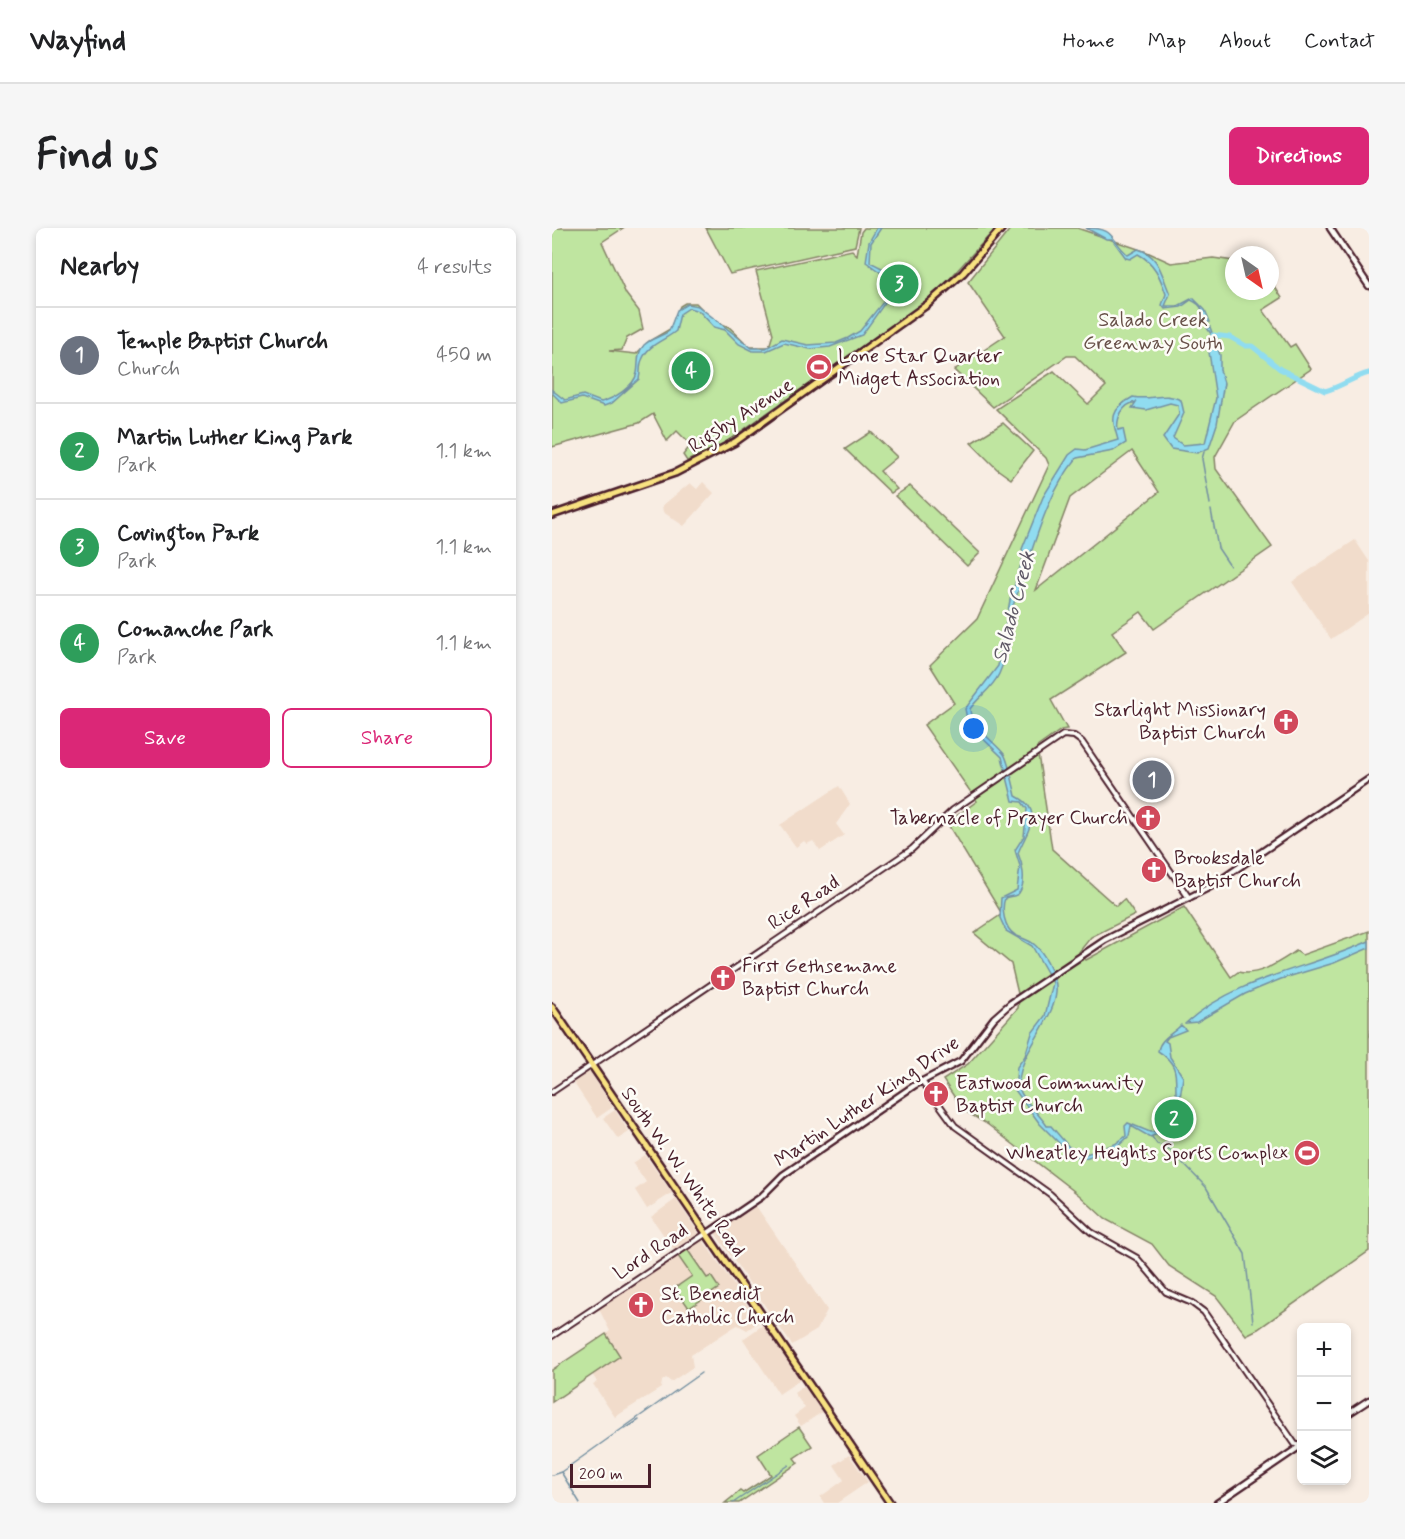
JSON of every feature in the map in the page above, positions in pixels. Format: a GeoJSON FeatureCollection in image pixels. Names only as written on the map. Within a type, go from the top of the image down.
{"type":"FeatureCollection","features":[{"type":"Feature","properties":{"kind":"main road","name":"Rigsby Avenue"},"geometry":{"type":"LineString","coordinates":[[552,515],[675,473],[735,442],[928,304],[963,273],[1002,228]]}},
{"type":"Feature","properties":{"kind":"main road"},"geometry":{"type":"LineString","coordinates":[[1330,228],[1369,286]]}},
{"type":"Feature","properties":{"kind":"main road","name":"Martin Luther King Drive"},"geometry":{"type":"LineString","coordinates":[[767,1191],[783,1175],[922,1081],[944,1072],[966,1057],[994,1018],[1014,1001],[1105,940],[1189,898],[1369,779]]}},
{"type":"Feature","properties":{"kind":"main road","name":"South W. W. White Road"},"geometry":{"type":"LineString","coordinates":[[552,1007],[890,1503]]}},
{"type":"Feature","properties":{"kind":"main road","name":"Lord Road"},"geometry":{"type":"LineString","coordinates":[[708,1233],[767,1191]]}},
{"type":"Feature","properties":{"kind":"main road"},"geometry":{"type":"LineString","coordinates":[[1351,1413],[1369,1400]]}},
{"type":"Feature","properties":{"kind":"main road"},"geometry":{"type":"LineString","coordinates":[[1218,1503],[1297,1448]]}},
{"type":"Feature","properties":{"kind":"street","name":"Rice Road"},"geometry":{"type":"LineString","coordinates":[[552,1092],[912,849],[949,814],[1060,736],[1069,735],[1082,742],[1189,898]]}},
{"type":"Feature","properties":{"kind":"street"},"geometry":{"type":"LineString","coordinates":[[922,1081],[955,1126],[1050,1194],[1091,1232],[1137,1258],[1166,1292],[1192,1303],[1204,1312],[1297,1444]]}},
{"type":"Feature","properties":{"kind":"street","name":"Lord Road"},"geometry":{"type":"LineString","coordinates":[[552,1336],[708,1233]]}},
{"type":"Feature","properties":{"kind":"shaded area"},"geometry":{"type":"Polygon","coordinates":[[[703,482],[714,493],[684,526],[663,512],[662,506],[690,483],[697,489],[703,482]]]}},
{"type":"Feature","properties":{"kind":"shaded area"},"geometry":{"type":"Polygon","coordinates":[[[1355,540],[1369,561],[1369,613],[1331,639],[1292,582],[1355,540]]]}},
{"type":"Feature","properties":{"kind":"shaded area"},"geometry":{"type":"Polygon","coordinates":[[[839,786],[850,804],[836,824],[844,835],[820,851],[813,841],[807,844],[804,841],[796,847],[780,825],[839,786]]]}},
{"type":"Feature","properties":{"kind":"shaded area"},"geometry":{"type":"Polygon","coordinates":[[[590,1072],[613,1107],[597,1118],[573,1082],[590,1072]]]}},
{"type":"Feature","properties":{"kind":"shaded area"},"geometry":{"type":"Polygon","coordinates":[[[615,1110],[629,1132],[618,1139],[603,1118],[615,1110]]]}},
{"type":"Feature","properties":{"kind":"shaded area"},"geometry":{"type":"Polygon","coordinates":[[[645,1155],[672,1193],[647,1209],[635,1190],[646,1182],[633,1163],[645,1155]]]}},
{"type":"Feature","properties":{"kind":"shaded area"},"geometry":{"type":"Polygon","coordinates":[[[676,1199],[699,1234],[674,1250],[651,1217],[676,1199]]]}},
{"type":"Feature","properties":{"kind":"shaded area"},"geometry":{"type":"Polygon","coordinates":[[[756,1206],[827,1310],[817,1330],[792,1345],[715,1233],[756,1206]]]}},
{"type":"Feature","properties":{"kind":"shaded area"},"geometry":{"type":"Polygon","coordinates":[[[702,1239],[759,1322],[747,1330],[738,1325],[691,1355],[693,1367],[671,1382],[666,1378],[662,1381],[661,1388],[615,1417],[593,1384],[597,1382],[592,1374],[620,1355],[606,1334],[610,1331],[599,1309],[678,1256],[692,1276],[689,1308],[719,1288],[707,1279],[687,1249],[702,1239]]]}},
{"type":"Feature","properties":{"kind":"shaded area"},"geometry":{"type":"Polygon","coordinates":[[[763,1325],[800,1380],[779,1394],[743,1339],[763,1325]]]}},
{"type":"Feature","properties":{"kind":"shaded area"},"geometry":{"type":"Polygon","coordinates":[[[804,1386],[822,1412],[801,1426],[794,1416],[805,1408],[794,1393],[804,1386]]]}},
{"type":"Feature","properties":{"kind":"shaded area"},"geometry":{"type":"Polygon","coordinates":[[[849,1455],[868,1482],[837,1503],[824,1503],[820,1497],[844,1480],[834,1465],[849,1455]]]}},
{"type":"Feature","properties":{"kind":"green space"},"geometry":{"type":"Polygon","coordinates":[[[552,228],[623,228],[602,242],[626,294],[639,311],[643,329],[627,338],[622,350],[609,351],[636,354],[649,341],[670,329],[680,306],[685,303],[696,303],[713,320],[729,327],[750,347],[769,347],[773,334],[756,271],[852,250],[857,255],[861,232],[864,228],[996,228],[933,297],[720,446],[687,461],[683,455],[691,445],[677,431],[667,441],[653,414],[639,423],[552,447],[552,228]]]}},
{"type":"Feature","properties":{"kind":"green space"},"geometry":{"type":"Polygon","coordinates":[[[706,228],[859,228],[855,246],[730,274],[706,228]]]}},
{"type":"Feature","properties":{"kind":"green space","name":"Salado Creek Greenway South"},"geometry":{"type":"Polygon","coordinates":[[[1011,228],[1077,228],[1147,252],[1171,263],[1213,258],[1225,260],[1225,300],[1279,300],[1263,310],[1290,347],[1295,344],[1311,369],[1235,421],[1215,457],[1216,469],[1272,547],[1154,629],[1141,612],[1112,632],[1126,652],[1051,700],[1067,729],[1061,730],[1037,747],[1052,849],[1116,906],[1124,899],[1135,915],[1091,937],[1079,952],[1086,960],[1184,907],[1231,977],[1238,972],[1246,973],[1268,968],[1296,951],[1302,955],[1369,931],[1369,1251],[1258,1329],[1246,1335],[1216,1296],[1169,1266],[1152,1244],[1105,1219],[1079,1195],[987,1124],[963,1110],[943,1080],[968,1064],[1018,1008],[1019,998],[1011,964],[974,933],[1002,914],[947,823],[977,801],[924,725],[954,703],[930,665],[977,619],[1049,465],[1046,458],[996,409],[1054,371],[1088,404],[1106,386],[1075,356],[1067,356],[993,407],[954,370],[1005,336],[968,282],[1011,228]],[[1132,451],[1070,498],[1036,590],[1159,492],[1132,451]]]}},
{"type":"Feature","properties":{"kind":"green space"},"geometry":{"type":"Polygon","coordinates":[[[1003,423],[1033,451],[1011,479],[997,469],[971,443],[1003,423]]]}},
{"type":"Feature","properties":{"kind":"green space"},"geometry":{"type":"Polygon","coordinates":[[[871,432],[897,457],[880,471],[897,489],[891,493],[845,449],[871,432]]]}},
{"type":"Feature","properties":{"kind":"green space"},"geometry":{"type":"Polygon","coordinates":[[[910,486],[980,553],[967,566],[895,496],[910,486]]]}},
{"type":"Feature","properties":{"kind":"green space"},"geometry":{"type":"Polygon","coordinates":[[[687,1249],[707,1278],[711,1276],[719,1288],[689,1308],[675,1288],[692,1276],[678,1256],[687,1249]]]}},
{"type":"Feature","properties":{"kind":"green space"},"geometry":{"type":"Polygon","coordinates":[[[606,1334],[620,1356],[552,1402],[552,1370],[606,1334]]]}},
{"type":"Feature","properties":{"kind":"green space"},"geometry":{"type":"Polygon","coordinates":[[[799,1427],[812,1446],[794,1458],[798,1463],[739,1503],[725,1503],[740,1491],[743,1493],[771,1475],[758,1455],[799,1427]]]}},
{"type":"Feature","properties":{"kind":"water"},"geometry":{"type":"Polygon","coordinates":[[[877,228],[881,228],[871,243],[870,262],[882,268],[894,290],[862,335],[830,347],[810,349],[784,343],[766,351],[753,351],[739,344],[725,330],[714,327],[699,311],[689,308],[680,314],[676,331],[648,350],[641,365],[639,379],[612,403],[604,406],[582,398],[562,403],[552,393],[552,390],[565,400],[583,395],[601,402],[622,392],[635,378],[641,348],[669,331],[677,310],[687,304],[698,306],[752,348],[766,348],[782,339],[808,345],[836,343],[848,338],[860,331],[891,292],[884,275],[866,262],[869,242],[877,228]]]}},
{"type":"Feature","properties":{"kind":"water"},"geometry":{"type":"Polygon","coordinates":[[[1086,228],[1096,228],[1107,232],[1128,255],[1138,249],[1151,256],[1159,267],[1170,294],[1165,306],[1178,306],[1193,298],[1205,310],[1210,322],[1201,324],[1202,310],[1191,300],[1181,307],[1165,309],[1162,305],[1166,294],[1153,266],[1138,254],[1130,259],[1126,258],[1112,239],[1106,239],[1086,228]]]}},
{"type":"Feature","properties":{"kind":"water"},"geometry":{"type":"Polygon","coordinates":[[[1210,327],[1220,355],[1220,370],[1224,383],[1217,424],[1209,448],[1197,453],[1171,449],[1163,438],[1179,414],[1178,405],[1170,403],[1146,410],[1132,408],[1136,402],[1131,403],[1121,412],[1118,421],[1118,430],[1123,429],[1126,443],[1113,451],[1077,458],[1055,491],[1040,528],[1012,612],[1005,656],[999,674],[970,709],[978,727],[1004,754],[1016,796],[1025,802],[1032,815],[1029,830],[1018,853],[1023,884],[1018,894],[1005,898],[1006,923],[1011,932],[1038,948],[1047,961],[1055,980],[1056,993],[1053,1007],[1030,1049],[1020,1077],[1020,1090],[1024,1098],[1047,1126],[1051,1126],[1069,1147],[1086,1154],[1115,1144],[1126,1136],[1125,1126],[1128,1123],[1150,1132],[1157,1131],[1170,1112],[1171,1093],[1173,1108],[1177,1103],[1174,1068],[1158,1051],[1159,1047],[1164,1039],[1181,1025],[1186,1030],[1168,1037],[1165,1041],[1168,1043],[1170,1057],[1183,1077],[1176,1115],[1165,1136],[1163,1132],[1150,1137],[1131,1126],[1129,1136],[1116,1148],[1082,1159],[1068,1152],[1040,1124],[1015,1090],[1017,1067],[1025,1056],[1032,1033],[1045,1016],[1053,983],[1032,946],[1006,931],[1000,918],[1001,898],[1017,890],[1020,866],[1015,850],[1024,836],[1027,809],[1022,802],[1013,801],[1002,757],[968,724],[965,709],[998,666],[1010,600],[1024,555],[1022,549],[1043,497],[1069,455],[1077,449],[1085,450],[1118,440],[1114,416],[1120,406],[1133,397],[1169,396],[1181,400],[1184,413],[1173,438],[1183,445],[1205,443],[1216,398],[1209,352],[1211,334],[1207,328],[1210,327]]]}},
{"type":"Feature","properties":{"kind":"water"},"geometry":{"type":"Polygon","coordinates":[[[1369,941],[1369,948],[1334,963],[1281,979],[1245,994],[1197,1022],[1186,1023],[1206,1007],[1250,984],[1369,941]]]}},
{"type":"Feature","properties":{"kind":"waterway"},"geometry":{"type":"LineString","coordinates":[[1213,335],[1230,337],[1246,346],[1252,346],[1280,369],[1325,391],[1369,373]]}},
{"type":"Feature","properties":{"kind":"waterway"},"geometry":{"type":"LineString","coordinates":[[1204,452],[1202,459],[1210,504]]}},
{"type":"Feature","properties":{"kind":"waterway"},"geometry":{"type":"LineString","coordinates":[[1211,510],[1218,548],[1230,566]]}},
{"type":"Feature","properties":{"kind":"waterway"},"geometry":{"type":"LineString","coordinates":[[1152,1137],[1157,1144],[1166,1146],[1206,1187],[1245,1254],[1253,1322]]}},
{"type":"Feature","properties":{"kind":"waterway"},"geometry":{"type":"LineString","coordinates":[[561,1472],[701,1373]]}},
{"type":"Feature","properties":{"kind":"waterway"},"geometry":{"type":"LineString","coordinates":[[625,1429],[639,1420]]}},
{"type":"Feature","properties":{"kind":"waterway"},"geometry":{"type":"LineString","coordinates":[[733,1503],[789,1465]]}},
{"type":"Feature","properties":{"kind":"waterway"},"geometry":{"type":"LineString","coordinates":[[552,1475],[561,1472],[580,1503]]}},
{"type":"Feature","properties":{"kind":"place","name":"Covington Park"},"geometry":{"type":"Point","coordinates":[899,284]}},
{"type":"Feature","properties":{"kind":"place","name":"Lone Star Quarter Midget Association"},"geometry":{"type":"Point","coordinates":[819,367]}},
{"type":"Feature","properties":{"kind":"place","name":"Comanche Park"},"geometry":{"type":"Point","coordinates":[691,371]}},
{"type":"Feature","properties":{"kind":"place","name":"Starlight Missionary Baptist Church"},"geometry":{"type":"Point","coordinates":[1286,722]}},
{"type":"Feature","properties":{"kind":"place","name":"Temple Baptist Church"},"geometry":{"type":"Point","coordinates":[1152,780]}},
{"type":"Feature","properties":{"kind":"place","name":"Tabernacle of Prayer Church"},"geometry":{"type":"Point","coordinates":[1148,818]}},
{"type":"Feature","properties":{"kind":"place","name":"Brooksdale Baptist Church"},"geometry":{"type":"Point","coordinates":[1154,870]}},
{"type":"Feature","properties":{"kind":"place","name":"First Gethsemane Baptist Church"},"geometry":{"type":"Point","coordinates":[723,978]}},
{"type":"Feature","properties":{"kind":"place","name":"Eastwood Community Baptist Church"},"geometry":{"type":"Point","coordinates":[936,1094]}},
{"type":"Feature","properties":{"kind":"place","name":"Martin Luther King Park"},"geometry":{"type":"Point","coordinates":[1174,1119]}},
{"type":"Feature","properties":{"kind":"place","name":"Wheatley Heights Sports Complex"},"geometry":{"type":"Point","coordinates":[1307,1153]}},
{"type":"Feature","properties":{"kind":"place","name":"St. Benedict Catholic Church"},"geometry":{"type":"Point","coordinates":[641,1305]}},
{"type":"Feature","properties":{"kind":"water label","name":"Salado Creek"},"geometry":{"type":"Point","coordinates":[1014,607]}}]}
